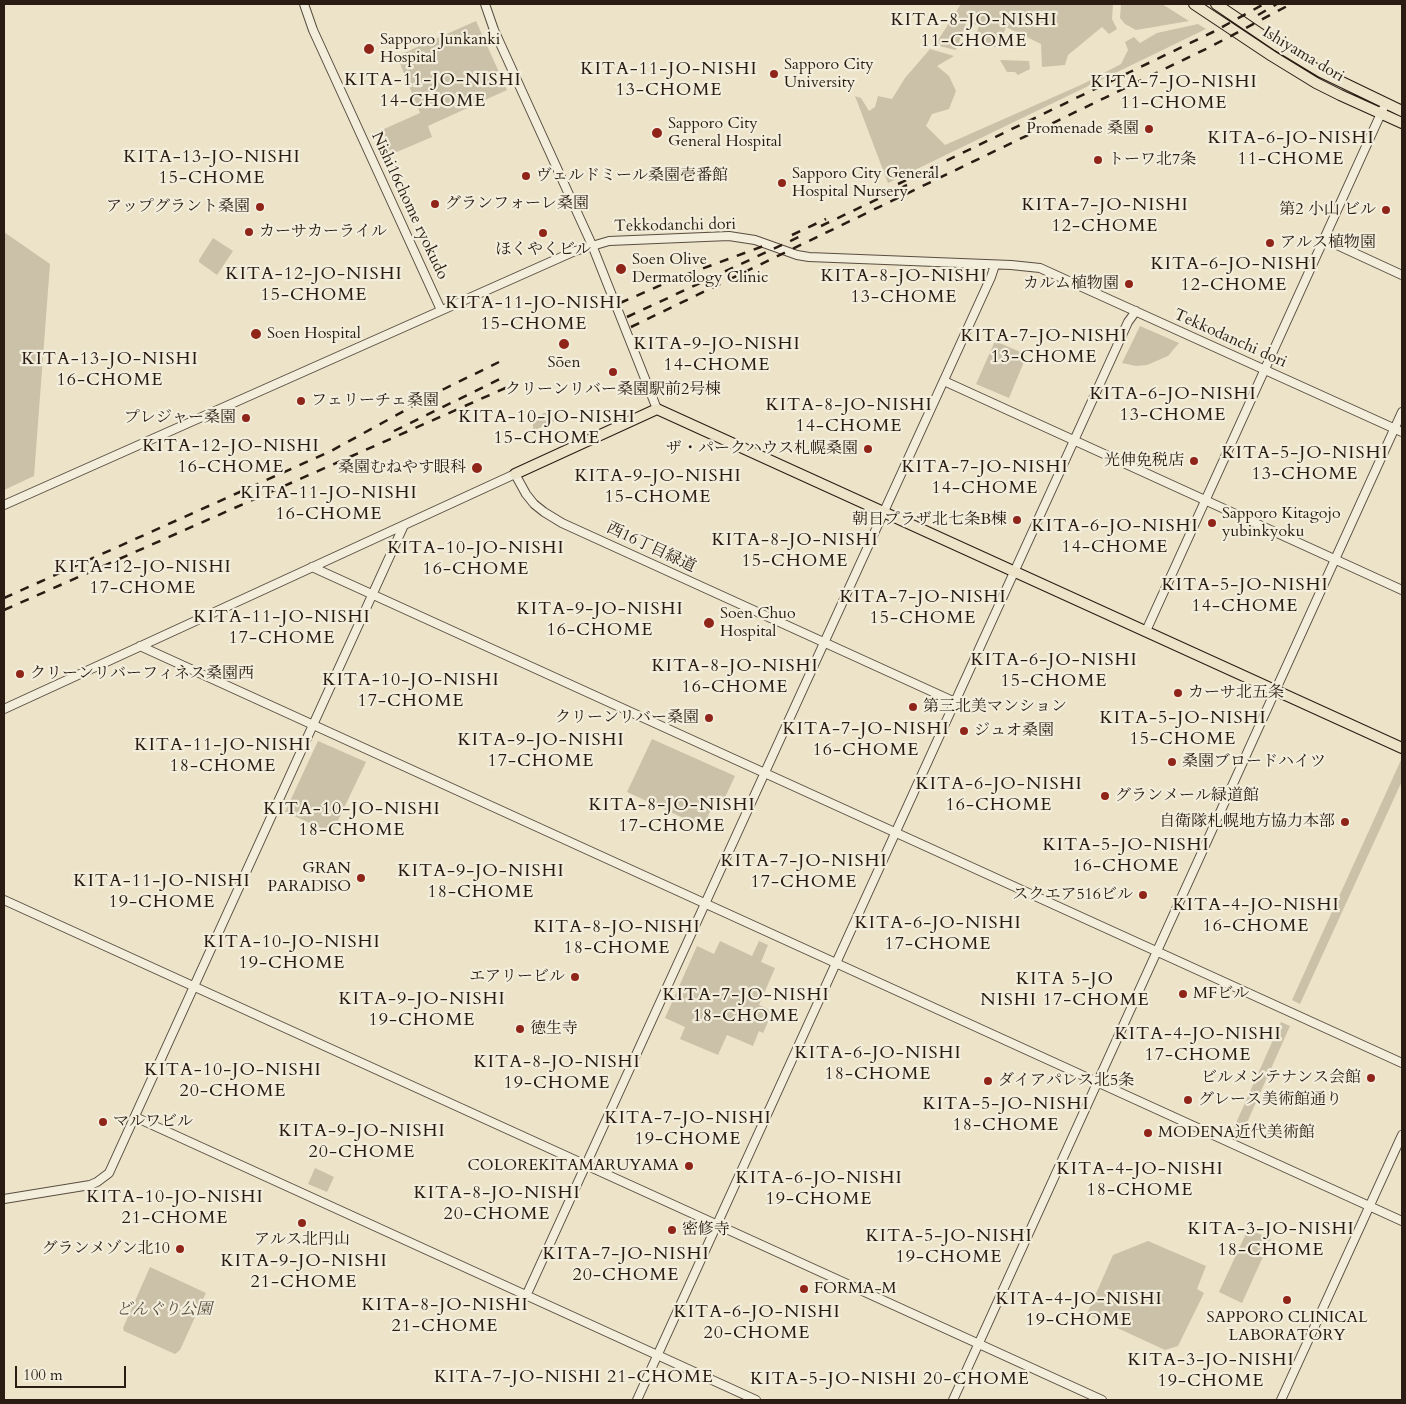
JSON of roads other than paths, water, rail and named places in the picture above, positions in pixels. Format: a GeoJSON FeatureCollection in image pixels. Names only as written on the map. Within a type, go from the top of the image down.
{"type":"FeatureCollection","features":[{"type":"Feature","properties":{"kind":"main road","name":"Ishiyama dori"},"geometry":{"type":"LineString","coordinates":[[1194,4],[1272,56],[1316,82],[1402,123]]}},
{"type":"Feature","properties":{"kind":"main road","name":"Ishiyama dori"},"geometry":{"type":"LineString","coordinates":[[1216,4],[1278,46],[1321,72],[1402,111]]}},
{"type":"Feature","properties":{"kind":"main road"},"geometry":{"type":"LineString","coordinates":[[515,474],[657,409],[1402,748]]}},
{"type":"Feature","properties":{"kind":"street","name":"Nishi16chome ryokudo"},"geometry":{"type":"LineString","coordinates":[[304,4],[313,30],[441,310]]}},
{"type":"Feature","properties":{"kind":"street"},"geometry":{"type":"LineString","coordinates":[[485,4],[494,30],[592,245],[657,409]]}},
{"type":"Feature","properties":{"kind":"street"},"geometry":{"type":"LineString","coordinates":[[1146,631],[1386,103]]}},
{"type":"Feature","properties":{"kind":"street","name":"Tekkodanchi dori"},"geometry":{"type":"LineString","coordinates":[[4,505],[575,251],[609,241],[729,236],[755,240],[808,257],[1040,268],[1398,431]]}},
{"type":"Feature","properties":{"kind":"street"},"geometry":{"type":"LineString","coordinates":[[1324,239],[1402,274]]}},
{"type":"Feature","properties":{"kind":"street"},"geometry":{"type":"LineString","coordinates":[[526,1296],[944,381],[995,265]]}},
{"type":"Feature","properties":{"kind":"street"},"geometry":{"type":"LineString","coordinates":[[637,1400],[1128,322],[1136,311]]}},
{"type":"Feature","properties":{"kind":"street"},"geometry":{"type":"LineString","coordinates":[[944,381],[1402,590]]}},
{"type":"Feature","properties":{"kind":"street"},"geometry":{"type":"LineString","coordinates":[[953,1400],[1335,560],[1398,431],[1402,412]]}},
{"type":"Feature","properties":{"kind":"street"},"geometry":{"type":"LineString","coordinates":[[4,709],[515,474]]}},
{"type":"Feature","properties":{"kind":"street","name":"西16丁目緑道"},"geometry":{"type":"LineString","coordinates":[[515,474],[534,504],[552,518],[955,702]]}},
{"type":"Feature","properties":{"kind":"street"},"geometry":{"type":"LineString","coordinates":[[4,1199],[90,1185],[103,1178],[112,1166],[404,525]]}},
{"type":"Feature","properties":{"kind":"street"},"geometry":{"type":"LineString","coordinates":[[312,567],[1402,1063]]}},
{"type":"Feature","properties":{"kind":"street"},"geometry":{"type":"LineString","coordinates":[[140,646],[1402,1221]]}},
{"type":"Feature","properties":{"kind":"street"},"geometry":{"type":"LineString","coordinates":[[4,900],[1102,1400]]}},
{"type":"Feature","properties":{"kind":"street"},"geometry":{"type":"LineString","coordinates":[[135,1117],[756,1400]]}},
{"type":"Feature","properties":{"kind":"street"},"geometry":{"type":"LineString","coordinates":[[1282,1400],[1402,1135]]}},
{"type":"Feature","properties":{"kind":"railway"},"geometry":{"type":"LineString","coordinates":[[898,184],[1213,32],[1264,4]]}},
{"type":"Feature","properties":{"kind":"railway"},"geometry":{"type":"LineString","coordinates":[[1258,15],[1277,4]]}},
{"type":"Feature","properties":{"kind":"railway"},"geometry":{"type":"LineString","coordinates":[[631,327],[1210,47],[1291,4]]}},
{"type":"Feature","properties":{"kind":"railway"},"geometry":{"type":"LineString","coordinates":[[821,226],[907,185]]}},
{"type":"Feature","properties":{"kind":"railway"},"geometry":{"type":"LineString","coordinates":[[792,235],[826,219]]}},
{"type":"Feature","properties":{"kind":"railway"},"geometry":{"type":"LineString","coordinates":[[627,317],[801,236]]}},
{"type":"Feature","properties":{"kind":"railway"},"geometry":{"type":"LineString","coordinates":[[620,303],[677,278],[769,244]]}},
{"type":"Feature","properties":{"kind":"railway"},"geometry":{"type":"LineString","coordinates":[[4,598],[331,451],[444,389],[499,362]]}},
{"type":"Feature","properties":{"kind":"railway"},"geometry":{"type":"LineString","coordinates":[[394,431],[506,376]]}},
{"type":"Feature","properties":{"kind":"railway"},"geometry":{"type":"LineString","coordinates":[[4,610],[510,386]]}},
{"type":"Feature","properties":{"kind":"place","name":"Sapporo Junkanki Hospital"},"geometry":{"type":"Point","coordinates":[369,49]}},
{"type":"Feature","properties":{"kind":"place","name":"Sapporo City University"},"geometry":{"type":"Point","coordinates":[774,74]}},
{"type":"Feature","properties":{"kind":"place","name":"Promenade 桑園"},"geometry":{"type":"Point","coordinates":[1149,129]}},
{"type":"Feature","properties":{"kind":"place","name":"Sapporo City General Hospital"},"geometry":{"type":"Point","coordinates":[657,133]}},
{"type":"Feature","properties":{"kind":"place","name":"トーワ北7条"},"geometry":{"type":"Point","coordinates":[1098,160]}},
{"type":"Feature","properties":{"kind":"place","name":"ヴェルドミール桑園壱番館"},"geometry":{"type":"Point","coordinates":[526,176]}},
{"type":"Feature","properties":{"kind":"place","name":"Sapporo City General Hospital Nursery"},"geometry":{"type":"Point","coordinates":[782,183]}},
{"type":"Feature","properties":{"kind":"place","name":"グランフォーレ桑園"},"geometry":{"type":"Point","coordinates":[435,204]}},
{"type":"Feature","properties":{"kind":"place","name":"アップグラント桑園"},"geometry":{"type":"Point","coordinates":[260,207]}},
{"type":"Feature","properties":{"kind":"place","name":"第2 小山 ビル"},"geometry":{"type":"Point","coordinates":[1386,210]}},
{"type":"Feature","properties":{"kind":"place","name":"カーサカーライル"},"geometry":{"type":"Point","coordinates":[249,232]}},
{"type":"Feature","properties":{"kind":"place","name":"ほくやくビル"},"geometry":{"type":"Point","coordinates":[543,233]}},
{"type":"Feature","properties":{"kind":"place","name":"アルス植物園"},"geometry":{"type":"Point","coordinates":[1270,243]}},
{"type":"Feature","properties":{"kind":"place","name":"Soen Olive Dermatology Clinic"},"geometry":{"type":"Point","coordinates":[621,269]}},
{"type":"Feature","properties":{"kind":"place","name":"カルム植物園"},"geometry":{"type":"Point","coordinates":[1129,284]}},
{"type":"Feature","properties":{"kind":"place","name":"Soen Hospital"},"geometry":{"type":"Point","coordinates":[256,334]}},
{"type":"Feature","properties":{"kind":"place","name":"Sōen"},"geometry":{"type":"Point","coordinates":[564,344]}},
{"type":"Feature","properties":{"kind":"place","name":"クリーンリバー桑園駅前2号棟"},"geometry":{"type":"Point","coordinates":[613,372]}},
{"type":"Feature","properties":{"kind":"place","name":"フェリーチェ桑園"},"geometry":{"type":"Point","coordinates":[301,401]}},
{"type":"Feature","properties":{"kind":"place","name":"プレジャー桑園"},"geometry":{"type":"Point","coordinates":[246,418]}},
{"type":"Feature","properties":{"kind":"place","name":"ザ・パークハウス札幌桑園"},"geometry":{"type":"Point","coordinates":[868,449]}},
{"type":"Feature","properties":{"kind":"place","name":"光伸免税店"},"geometry":{"type":"Point","coordinates":[1194,461]}},
{"type":"Feature","properties":{"kind":"place","name":"桑園むねやす眼科"},"geometry":{"type":"Point","coordinates":[477,468]}},
{"type":"Feature","properties":{"kind":"place","name":"朝日プラザ北七条B棟"},"geometry":{"type":"Point","coordinates":[1017,520]}},
{"type":"Feature","properties":{"kind":"place","name":"Sapporo Kitagojo yubinkyoku"},"geometry":{"type":"Point","coordinates":[1212,523]}},
{"type":"Feature","properties":{"kind":"place","name":"Soen Chuo Hospital"},"geometry":{"type":"Point","coordinates":[709,623]}},
{"type":"Feature","properties":{"kind":"place","name":"クリーンリバーフィネス桑園西"},"geometry":{"type":"Point","coordinates":[20,674]}},
{"type":"Feature","properties":{"kind":"place","name":"カーサ北五条"},"geometry":{"type":"Point","coordinates":[1178,693]}},
{"type":"Feature","properties":{"kind":"place","name":"第三北美マンション"},"geometry":{"type":"Point","coordinates":[913,707]}},
{"type":"Feature","properties":{"kind":"place","name":"クリーンリバー桑園"},"geometry":{"type":"Point","coordinates":[709,718]}},
{"type":"Feature","properties":{"kind":"place","name":"ジュオ桑園"},"geometry":{"type":"Point","coordinates":[964,731]}},
{"type":"Feature","properties":{"kind":"place","name":"桑園ブロードハイツ"},"geometry":{"type":"Point","coordinates":[1172,762]}},
{"type":"Feature","properties":{"kind":"place","name":"グランメール緑道館"},"geometry":{"type":"Point","coordinates":[1105,796]}},
{"type":"Feature","properties":{"kind":"place","name":"自衛隊札幌地方協力本部"},"geometry":{"type":"Point","coordinates":[1345,822]}},
{"type":"Feature","properties":{"kind":"place","name":"GRAN PARADISO"},"geometry":{"type":"Point","coordinates":[361,878]}},
{"type":"Feature","properties":{"kind":"place","name":"スクエア516ビル"},"geometry":{"type":"Point","coordinates":[1143,895]}},
{"type":"Feature","properties":{"kind":"place","name":"エアリービル"},"geometry":{"type":"Point","coordinates":[575,977]}},
{"type":"Feature","properties":{"kind":"place","name":"MFビル"},"geometry":{"type":"Point","coordinates":[1183,994]}},
{"type":"Feature","properties":{"kind":"place","name":"徳生寺"},"geometry":{"type":"Point","coordinates":[520,1029]}},
{"type":"Feature","properties":{"kind":"place","name":"ビルメンテナンス会館"},"geometry":{"type":"Point","coordinates":[1371,1078]}},
{"type":"Feature","properties":{"kind":"place","name":"ダイアパレス北5条"},"geometry":{"type":"Point","coordinates":[988,1081]}},
{"type":"Feature","properties":{"kind":"place","name":"グレース美術館通り"},"geometry":{"type":"Point","coordinates":[1188,1100]}},
{"type":"Feature","properties":{"kind":"place","name":"マルワビル"},"geometry":{"type":"Point","coordinates":[103,1122]}},
{"type":"Feature","properties":{"kind":"place","name":"MODENA近代美術館"},"geometry":{"type":"Point","coordinates":[1148,1133]}},
{"type":"Feature","properties":{"kind":"place","name":"COLOREKITAMARUYAMA"},"geometry":{"type":"Point","coordinates":[689,1166]}},
{"type":"Feature","properties":{"kind":"place","name":"アルス北円山"},"geometry":{"type":"Point","coordinates":[302,1223]}},
{"type":"Feature","properties":{"kind":"place","name":"密修寺"},"geometry":{"type":"Point","coordinates":[672,1230]}},
{"type":"Feature","properties":{"kind":"place","name":"グランメゾン北10"},"geometry":{"type":"Point","coordinates":[180,1249]}},
{"type":"Feature","properties":{"kind":"place","name":"FORMA-M"},"geometry":{"type":"Point","coordinates":[804,1289]}},
{"type":"Feature","properties":{"kind":"place","name":"SAPPORO CLINICAL LABORATORY"},"geometry":{"type":"Point","coordinates":[1287,1300]}},
{"type":"Feature","properties":{"kind":"district","name":"KITA-8-JO-NISHI 11-CHOME"},"geometry":{"type":"Point","coordinates":[974,31]}},
{"type":"Feature","properties":{"kind":"district","name":"KITA-11-JO-NISHI 13-CHOME"},"geometry":{"type":"Point","coordinates":[669,80]}},
{"type":"Feature","properties":{"kind":"district","name":"KITA-11-JO-NISHI 14-CHOME"},"geometry":{"type":"Point","coordinates":[433,91]}},
{"type":"Feature","properties":{"kind":"district","name":"KITA-7-JO-NISHI 11-CHOME"},"geometry":{"type":"Point","coordinates":[1174,94]}},
{"type":"Feature","properties":{"kind":"district","name":"KITA-6-JO-NISHI 11-CHOME"},"geometry":{"type":"Point","coordinates":[1291,149]}},
{"type":"Feature","properties":{"kind":"district","name":"KITA-13-JO-NISHI 15-CHOME"},"geometry":{"type":"Point","coordinates":[212,168]}},
{"type":"Feature","properties":{"kind":"district","name":"KITA-7-JO-NISHI 12-CHOME"},"geometry":{"type":"Point","coordinates":[1105,216]}},
{"type":"Feature","properties":{"kind":"district","name":"KITA-6-JO-NISHI 12-CHOME"},"geometry":{"type":"Point","coordinates":[1234,275]}},
{"type":"Feature","properties":{"kind":"district","name":"KITA-12-JO-NISHI 15-CHOME"},"geometry":{"type":"Point","coordinates":[314,285]}},
{"type":"Feature","properties":{"kind":"district","name":"KITA-8-JO-NISHI 13-CHOME"},"geometry":{"type":"Point","coordinates":[904,287]}},
{"type":"Feature","properties":{"kind":"district","name":"KITA-11-JO-NISHI 15-CHOME"},"geometry":{"type":"Point","coordinates":[534,314]}},
{"type":"Feature","properties":{"kind":"district","name":"KITA-7-JO-NISHI 13-CHOME"},"geometry":{"type":"Point","coordinates":[1044,347]}},
{"type":"Feature","properties":{"kind":"district","name":"KITA-9-JO-NISHI 14-CHOME"},"geometry":{"type":"Point","coordinates":[717,355]}},
{"type":"Feature","properties":{"kind":"district","name":"KITA-13-JO-NISHI 16-CHOME"},"geometry":{"type":"Point","coordinates":[110,370]}},
{"type":"Feature","properties":{"kind":"district","name":"KITA-6-JO-NISHI 13-CHOME"},"geometry":{"type":"Point","coordinates":[1173,405]}},
{"type":"Feature","properties":{"kind":"district","name":"KITA-8-JO-NISHI 14-CHOME"},"geometry":{"type":"Point","coordinates":[849,416]}},
{"type":"Feature","properties":{"kind":"district","name":"KITA-10-JO-NISHI 15-CHOME"},"geometry":{"type":"Point","coordinates":[547,428]}},
{"type":"Feature","properties":{"kind":"district","name":"KITA-12-JO-NISHI 16-CHOME"},"geometry":{"type":"Point","coordinates":[231,457]}},
{"type":"Feature","properties":{"kind":"district","name":"KITA-5-JO-NISHI 13-CHOME"},"geometry":{"type":"Point","coordinates":[1305,464]}},
{"type":"Feature","properties":{"kind":"district","name":"KITA-7-JO-NISHI 14-CHOME"},"geometry":{"type":"Point","coordinates":[985,478]}},
{"type":"Feature","properties":{"kind":"district","name":"KITA-9-JO-NISHI 15-CHOME"},"geometry":{"type":"Point","coordinates":[658,487]}},
{"type":"Feature","properties":{"kind":"district","name":"KITA-11-JO-NISHI 16-CHOME"},"geometry":{"type":"Point","coordinates":[329,504]}},
{"type":"Feature","properties":{"kind":"district","name":"KITA-6-JO-NISHI 14-CHOME"},"geometry":{"type":"Point","coordinates":[1115,537]}},
{"type":"Feature","properties":{"kind":"district","name":"KITA-8-JO-NISHI 15-CHOME"},"geometry":{"type":"Point","coordinates":[795,551]}},
{"type":"Feature","properties":{"kind":"district","name":"KITA-10-JO-NISHI 16-CHOME"},"geometry":{"type":"Point","coordinates":[476,559]}},
{"type":"Feature","properties":{"kind":"district","name":"KITA-12-JO-NISHI 17-CHOME"},"geometry":{"type":"Point","coordinates":[143,578]}},
{"type":"Feature","properties":{"kind":"district","name":"KITA-5-JO-NISHI 14-CHOME"},"geometry":{"type":"Point","coordinates":[1245,596]}},
{"type":"Feature","properties":{"kind":"district","name":"KITA-7-JO-NISHI 15-CHOME"},"geometry":{"type":"Point","coordinates":[923,608]}},
{"type":"Feature","properties":{"kind":"district","name":"KITA-9-JO-NISHI 16-CHOME"},"geometry":{"type":"Point","coordinates":[600,620]}},
{"type":"Feature","properties":{"kind":"district","name":"KITA-11-JO-NISHI 17-CHOME"},"geometry":{"type":"Point","coordinates":[282,628]}},
{"type":"Feature","properties":{"kind":"district","name":"KITA-6-JO-NISHI 15-CHOME"},"geometry":{"type":"Point","coordinates":[1054,671]}},
{"type":"Feature","properties":{"kind":"district","name":"KITA-8-JO-NISHI 16-CHOME"},"geometry":{"type":"Point","coordinates":[735,678]}},
{"type":"Feature","properties":{"kind":"district","name":"KITA-10-JO-NISHI 17-CHOME"},"geometry":{"type":"Point","coordinates":[411,691]}},
{"type":"Feature","properties":{"kind":"district","name":"KITA-5-JO-NISHI 15-CHOME"},"geometry":{"type":"Point","coordinates":[1183,730]}},
{"type":"Feature","properties":{"kind":"district","name":"KITA-7-JO-NISHI 16-CHOME"},"geometry":{"type":"Point","coordinates":[866,740]}},
{"type":"Feature","properties":{"kind":"district","name":"KITA-9-JO-NISHI 17-CHOME"},"geometry":{"type":"Point","coordinates":[541,751]}},
{"type":"Feature","properties":{"kind":"district","name":"KITA-11-JO-NISHI 18-CHOME"},"geometry":{"type":"Point","coordinates":[223,756]}},
{"type":"Feature","properties":{"kind":"district","name":"KITA-6-JO-NISHI 16-CHOME"},"geometry":{"type":"Point","coordinates":[999,795]}},
{"type":"Feature","properties":{"kind":"district","name":"KITA-8-JO-NISHI 17-CHOME"},"geometry":{"type":"Point","coordinates":[672,816]}},
{"type":"Feature","properties":{"kind":"district","name":"KITA-10-JO-NISHI 18-CHOME"},"geometry":{"type":"Point","coordinates":[352,820]}},
{"type":"Feature","properties":{"kind":"district","name":"KITA-5-JO-NISHI 16-CHOME"},"geometry":{"type":"Point","coordinates":[1126,856]}},
{"type":"Feature","properties":{"kind":"district","name":"KITA-7-JO-NISHI 17-CHOME"},"geometry":{"type":"Point","coordinates":[804,872]}},
{"type":"Feature","properties":{"kind":"district","name":"KITA-9-JO-NISHI 18-CHOME"},"geometry":{"type":"Point","coordinates":[481,882]}},
{"type":"Feature","properties":{"kind":"district","name":"KITA-11-JO-NISHI 19-CHOME"},"geometry":{"type":"Point","coordinates":[162,892]}},
{"type":"Feature","properties":{"kind":"district","name":"KITA-4-JO-NISHI 16-CHOME"},"geometry":{"type":"Point","coordinates":[1256,916]}},
{"type":"Feature","properties":{"kind":"district","name":"KITA-6-JO-NISHI 17-CHOME"},"geometry":{"type":"Point","coordinates":[938,934]}},
{"type":"Feature","properties":{"kind":"district","name":"KITA-8-JO-NISHI 18-CHOME"},"geometry":{"type":"Point","coordinates":[617,938]}},
{"type":"Feature","properties":{"kind":"district","name":"KITA-10-JO-NISHI 19-CHOME"},"geometry":{"type":"Point","coordinates":[292,953]}},
{"type":"Feature","properties":{"kind":"district","name":"KITA 5-JO NISHI 17-CHOME"},"geometry":{"type":"Point","coordinates":[1065,990]}},
{"type":"Feature","properties":{"kind":"district","name":"KITA-7-JO-NISHI 18-CHOME"},"geometry":{"type":"Point","coordinates":[746,1006]}},
{"type":"Feature","properties":{"kind":"district","name":"KITA-9-JO-NISHI 19-CHOME"},"geometry":{"type":"Point","coordinates":[422,1010]}},
{"type":"Feature","properties":{"kind":"district","name":"KITA-4-JO-NISHI 17-CHOME"},"geometry":{"type":"Point","coordinates":[1198,1045]}},
{"type":"Feature","properties":{"kind":"district","name":"KITA-6-JO-NISHI 18-CHOME"},"geometry":{"type":"Point","coordinates":[878,1064]}},
{"type":"Feature","properties":{"kind":"district","name":"KITA-8-JO-NISHI 19-CHOME"},"geometry":{"type":"Point","coordinates":[557,1073]}},
{"type":"Feature","properties":{"kind":"district","name":"KITA-10-JO-NISHI 20-CHOME"},"geometry":{"type":"Point","coordinates":[233,1081]}},
{"type":"Feature","properties":{"kind":"district","name":"KITA-5-JO-NISHI 18-CHOME"},"geometry":{"type":"Point","coordinates":[1006,1115]}},
{"type":"Feature","properties":{"kind":"district","name":"KITA-7-JO-NISHI 19-CHOME"},"geometry":{"type":"Point","coordinates":[688,1129]}},
{"type":"Feature","properties":{"kind":"district","name":"KITA-9-JO-NISHI 20-CHOME"},"geometry":{"type":"Point","coordinates":[362,1142]}},
{"type":"Feature","properties":{"kind":"district","name":"KITA-4-JO-NISHI 18-CHOME"},"geometry":{"type":"Point","coordinates":[1140,1180]}},
{"type":"Feature","properties":{"kind":"district","name":"KITA-6-JO-NISHI 19-CHOME"},"geometry":{"type":"Point","coordinates":[819,1189]}},
{"type":"Feature","properties":{"kind":"district","name":"KITA-8-JO-NISHI 20-CHOME"},"geometry":{"type":"Point","coordinates":[497,1204]}},
{"type":"Feature","properties":{"kind":"district","name":"KITA-10-JO-NISHI 21-CHOME"},"geometry":{"type":"Point","coordinates":[175,1208]}},
{"type":"Feature","properties":{"kind":"district","name":"KITA-3-JO-NISHI 18-CHOME"},"geometry":{"type":"Point","coordinates":[1271,1240]}},
{"type":"Feature","properties":{"kind":"district","name":"KITA-5-JO-NISHI 19-CHOME"},"geometry":{"type":"Point","coordinates":[949,1247]}},
{"type":"Feature","properties":{"kind":"district","name":"KITA-7-JO-NISHI 20-CHOME"},"geometry":{"type":"Point","coordinates":[626,1265]}},
{"type":"Feature","properties":{"kind":"district","name":"KITA-9-JO-NISHI 21-CHOME"},"geometry":{"type":"Point","coordinates":[304,1272]}},
{"type":"Feature","properties":{"kind":"district","name":"KITA-4-JO-NISHI 19-CHOME"},"geometry":{"type":"Point","coordinates":[1079,1310]}},
{"type":"Feature","properties":{"kind":"district","name":"KITA-8-JO-NISHI 21-CHOME"},"geometry":{"type":"Point","coordinates":[445,1316]}},
{"type":"Feature","properties":{"kind":"district","name":"KITA-6-JO-NISHI 20-CHOME"},"geometry":{"type":"Point","coordinates":[757,1324]}},
{"type":"Feature","properties":{"kind":"district","name":"KITA-3-JO-NISHI 19-CHOME"},"geometry":{"type":"Point","coordinates":[1211,1371]}},
{"type":"Feature","properties":{"kind":"district","name":"KITA-7-JO-NISHI 21-CHOME"},"geometry":{"type":"Point","coordinates":[574,1378]}},
{"type":"Feature","properties":{"kind":"district","name":"KITA-5-JO-NISHI 20-CHOME"},"geometry":{"type":"Point","coordinates":[890,1380]}},
{"type":"Feature","properties":{"kind":"park label","name":"どんぐり公園"},"geometry":{"type":"Point","coordinates":[164,1310]}}]}
